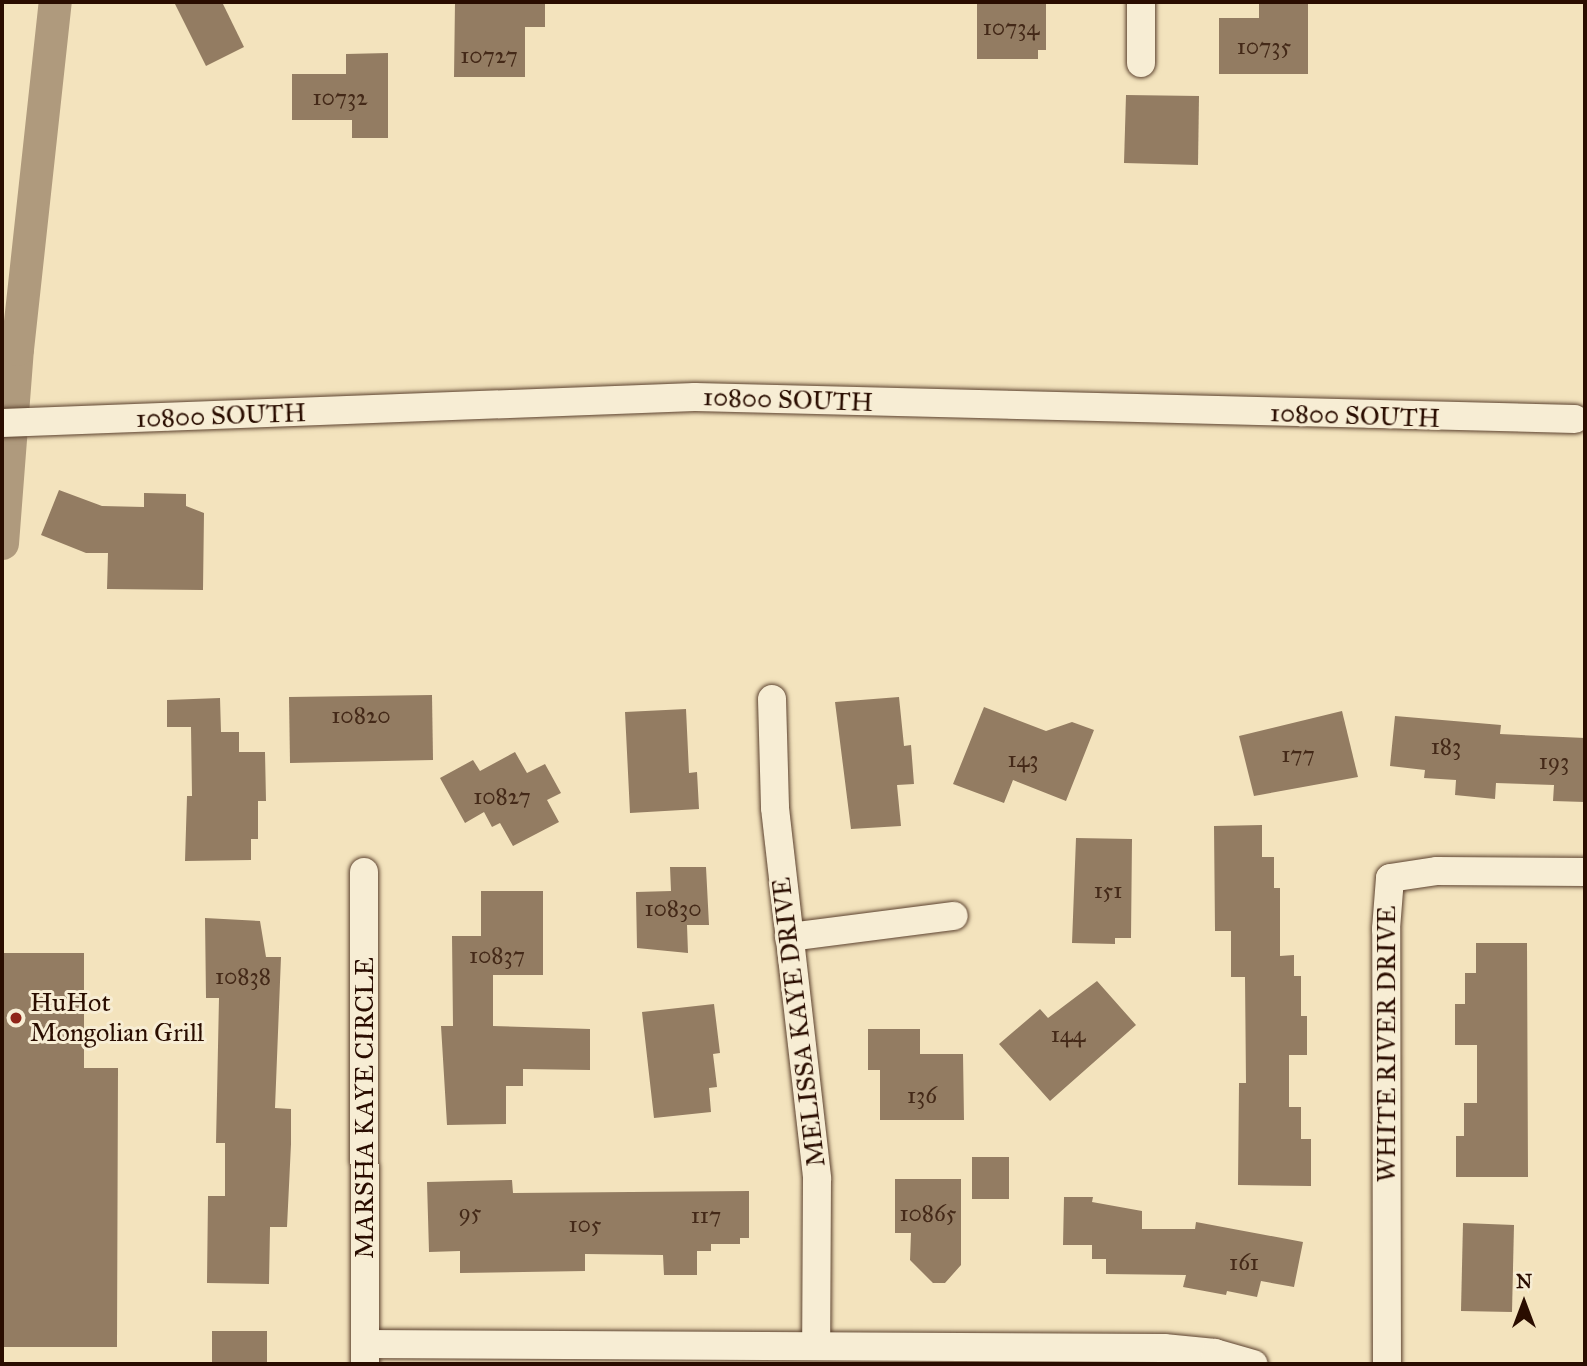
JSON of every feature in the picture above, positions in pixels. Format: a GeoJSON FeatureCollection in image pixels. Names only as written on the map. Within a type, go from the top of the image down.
{"type":"FeatureCollection","features":[{"type":"Feature","properties":{"kind":"street"},"geometry":{"type":"LineString","coordinates":[[1141,2],[1141,63]]}},
{"type":"Feature","properties":{"kind":"street","name":"10800 SOUTH"},"geometry":{"type":"LineString","coordinates":[[2,423],[695,397],[1574,419]]}},
{"type":"Feature","properties":{"kind":"street","name":"MELISSA KAYE DRIVE"},"geometry":{"type":"LineString","coordinates":[[772,699],[775,808],[817,1179],[816,1346]]}},
{"type":"Feature","properties":{"kind":"street","name":"WHITE RIVER DRIVE"},"geometry":{"type":"LineString","coordinates":[[1387,1364],[1386,929],[1390,878],[1437,871],[1585,872]]}},
{"type":"Feature","properties":{"kind":"street","name":"MARSHA KAYE CIRCLE"},"geometry":{"type":"LineString","coordinates":[[364,872],[365,1354]]}},
{"type":"Feature","properties":{"kind":"street"},"geometry":{"type":"LineString","coordinates":[[789,937],[954,916]]}},
{"type":"Feature","properties":{"kind":"street"},"geometry":{"type":"LineString","coordinates":[[365,1354],[816,1346],[1164,1348],[1215,1353],[1253,1364]]}},
{"type":"Feature","properties":{"kind":"building"},"geometry":{"type":"Polygon","coordinates":[[[174,2],[222,2],[244,47],[206,66],[174,2]]]}},
{"type":"Feature","properties":{"kind":"building"},"geometry":{"type":"Polygon","coordinates":[[[455,2],[545,2],[545,27],[525,27],[525,77],[454,77],[455,2]]]}},
{"type":"Feature","properties":{"kind":"building"},"geometry":{"type":"Polygon","coordinates":[[[977,2],[1046,3],[1046,50],[1038,50],[1038,59],[977,59],[977,2]]]}},
{"type":"Feature","properties":{"kind":"building"},"geometry":{"type":"Polygon","coordinates":[[[1259,2],[1308,2],[1308,74],[1219,74],[1219,18],[1259,18],[1259,2]]]}},
{"type":"Feature","properties":{"kind":"building"},"geometry":{"type":"Polygon","coordinates":[[[388,53],[388,138],[352,138],[352,120],[292,120],[292,74],[346,74],[346,54],[388,53]]]}},
{"type":"Feature","properties":{"kind":"building"},"geometry":{"type":"Polygon","coordinates":[[[1126,95],[1199,96],[1198,165],[1124,163],[1126,95]]]}},
{"type":"Feature","properties":{"kind":"building"},"geometry":{"type":"Polygon","coordinates":[[[59,490],[102,506],[144,507],[144,493],[186,494],[186,506],[204,513],[203,590],[107,589],[108,553],[86,553],[41,535],[59,490]]]}},
{"type":"Feature","properties":{"kind":"building"},"geometry":{"type":"Polygon","coordinates":[[[432,695],[433,760],[290,763],[289,697],[432,695]]]}},
{"type":"Feature","properties":{"kind":"building"},"geometry":{"type":"Polygon","coordinates":[[[899,697],[904,746],[911,745],[914,784],[897,785],[901,826],[851,829],[835,702],[899,697]]]}},
{"type":"Feature","properties":{"kind":"building"},"geometry":{"type":"Polygon","coordinates":[[[220,698],[221,732],[239,732],[239,752],[265,752],[266,801],[258,801],[258,839],[251,839],[251,860],[185,861],[187,796],[192,796],[191,727],[167,727],[167,700],[220,698]]]}},
{"type":"Feature","properties":{"kind":"building"},"geometry":{"type":"Polygon","coordinates":[[[984,707],[1046,731],[1072,722],[1094,730],[1066,801],[1013,780],[1004,803],[953,784],[984,707]]]}},
{"type":"Feature","properties":{"kind":"building"},"geometry":{"type":"Polygon","coordinates":[[[686,709],[689,773],[697,772],[699,809],[630,813],[625,712],[686,709]]]}},
{"type":"Feature","properties":{"kind":"building"},"geometry":{"type":"Polygon","coordinates":[[[1342,711],[1358,777],[1254,796],[1239,736],[1342,711]]]}},
{"type":"Feature","properties":{"kind":"building"},"geometry":{"type":"Polygon","coordinates":[[[1395,716],[1501,725],[1500,734],[1585,738],[1585,802],[1553,801],[1554,785],[1496,783],[1495,799],[1455,795],[1456,780],[1424,778],[1425,770],[1390,766],[1395,716]]]}},
{"type":"Feature","properties":{"kind":"building"},"geometry":{"type":"Polygon","coordinates":[[[515,752],[527,773],[545,764],[561,793],[547,800],[559,822],[513,846],[500,823],[492,827],[484,812],[465,823],[440,778],[473,760],[480,771],[515,752]]]}},
{"type":"Feature","properties":{"kind":"building"},"geometry":{"type":"Polygon","coordinates":[[[1262,825],[1262,857],[1274,857],[1274,888],[1280,888],[1280,956],[1294,955],[1294,976],[1301,976],[1301,1016],[1307,1016],[1307,1055],[1289,1055],[1289,1107],[1301,1107],[1301,1139],[1311,1139],[1311,1186],[1238,1185],[1239,1083],[1246,1083],[1245,977],[1231,977],[1231,931],[1215,931],[1214,826],[1262,825]]]}},
{"type":"Feature","properties":{"kind":"building"},"geometry":{"type":"Polygon","coordinates":[[[1076,838],[1132,839],[1131,938],[1115,938],[1115,944],[1072,943],[1076,838]]]}},
{"type":"Feature","properties":{"kind":"building"},"geometry":{"type":"Polygon","coordinates":[[[670,867],[706,867],[709,925],[687,925],[688,953],[637,948],[636,892],[671,891],[670,867]]]}},
{"type":"Feature","properties":{"kind":"building"},"geometry":{"type":"Polygon","coordinates":[[[481,891],[543,891],[543,975],[493,975],[493,1026],[590,1029],[590,1070],[523,1069],[523,1086],[506,1086],[506,1124],[447,1125],[441,1026],[453,1026],[452,936],[481,936],[481,891]]]}},
{"type":"Feature","properties":{"kind":"building"},"geometry":{"type":"Polygon","coordinates":[[[205,918],[260,921],[266,957],[281,957],[275,1108],[291,1109],[291,1144],[287,1227],[270,1227],[269,1284],[207,1283],[208,1196],[225,1196],[225,1143],[216,1143],[219,998],[206,998],[205,918]]]}},
{"type":"Feature","properties":{"kind":"building"},"geometry":{"type":"Polygon","coordinates":[[[1476,943],[1527,943],[1528,1177],[1456,1177],[1456,1136],[1464,1136],[1464,1103],[1477,1103],[1477,1045],[1455,1045],[1455,1004],[1465,1004],[1465,973],[1476,973],[1476,943]]]}},
{"type":"Feature","properties":{"kind":"building"},"geometry":{"type":"Polygon","coordinates":[[[2,953],[84,953],[84,1068],[118,1068],[117,1347],[2,1347],[2,953]]]}},
{"type":"Feature","properties":{"kind":"building"},"geometry":{"type":"Polygon","coordinates":[[[1097,981],[1136,1025],[1050,1101],[999,1044],[1040,1009],[1048,1018],[1097,981]]]}},
{"type":"Feature","properties":{"kind":"building"},"geometry":{"type":"Polygon","coordinates":[[[714,1004],[720,1053],[713,1054],[717,1087],[709,1088],[711,1112],[654,1118],[642,1012],[714,1004]]]}},
{"type":"Feature","properties":{"kind":"building"},"geometry":{"type":"Polygon","coordinates":[[[868,1029],[920,1029],[920,1054],[963,1054],[964,1120],[880,1120],[880,1070],[868,1070],[868,1029]]]}},
{"type":"Feature","properties":{"kind":"building"},"geometry":{"type":"Polygon","coordinates":[[[972,1157],[1009,1157],[1009,1199],[972,1199],[972,1157]]]}},
{"type":"Feature","properties":{"kind":"building"},"geometry":{"type":"Polygon","coordinates":[[[895,1179],[961,1179],[961,1265],[945,1283],[933,1283],[910,1260],[911,1233],[895,1233],[895,1179]]]}},
{"type":"Feature","properties":{"kind":"building"},"geometry":{"type":"Polygon","coordinates":[[[512,1180],[513,1193],[749,1191],[749,1238],[740,1238],[740,1244],[711,1244],[711,1251],[697,1251],[697,1275],[664,1275],[663,1255],[585,1254],[585,1271],[460,1273],[460,1251],[429,1252],[427,1182],[512,1180]]]}},
{"type":"Feature","properties":{"kind":"building"},"geometry":{"type":"Polygon","coordinates":[[[1064,1197],[1093,1197],[1092,1202],[1142,1211],[1142,1229],[1195,1229],[1196,1222],[1303,1242],[1294,1287],[1261,1281],[1257,1297],[1227,1291],[1226,1295],[1183,1287],[1186,1275],[1106,1274],[1106,1259],[1092,1259],[1092,1245],[1063,1245],[1064,1197]]]}},
{"type":"Feature","properties":{"kind":"building"},"geometry":{"type":"Polygon","coordinates":[[[1463,1223],[1514,1225],[1512,1312],[1461,1311],[1463,1223]]]}},
{"type":"Feature","properties":{"kind":"building"},"geometry":{"type":"Polygon","coordinates":[[[212,1331],[267,1331],[267,1364],[212,1364],[212,1331]]]}},
{"type":"Feature","properties":{"kind":"waterway"},"geometry":{"type":"LineString","coordinates":[[2,543],[17,349],[55,2]]}},
{"type":"Feature","properties":{"kind":"place","name":"HuHot Mongolian Grill"},"geometry":{"type":"Point","coordinates":[16,1018]}}]}
